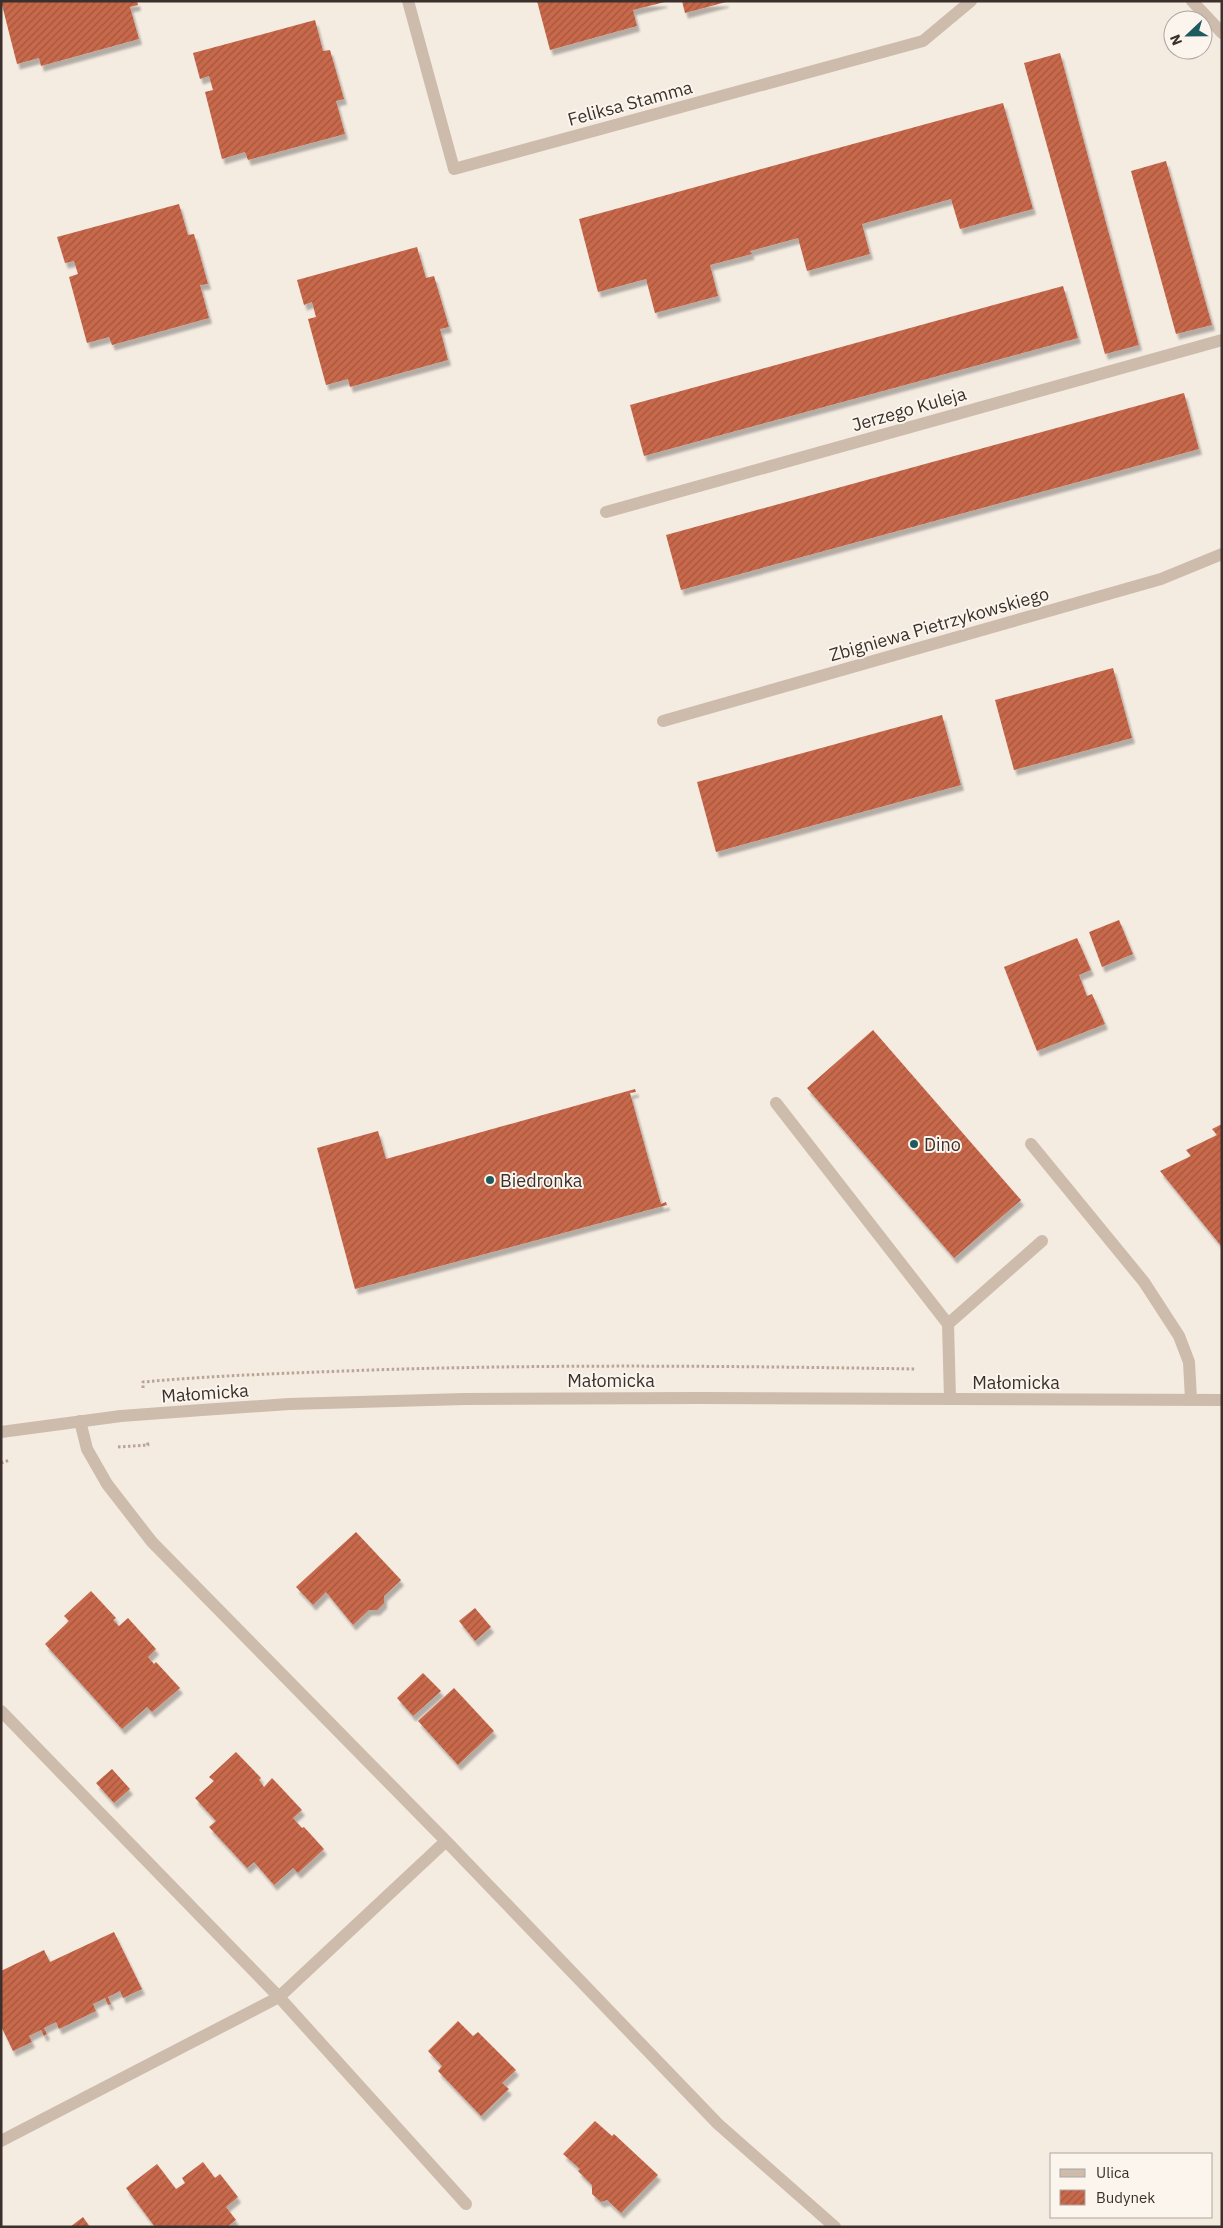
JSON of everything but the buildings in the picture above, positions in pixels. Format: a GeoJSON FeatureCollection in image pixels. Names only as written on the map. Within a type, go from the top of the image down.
{"type":"FeatureCollection","features":[{"type":"Feature","properties":{"kind":"street","name":"Feliksa Stamma"},"geometry":{"type":"LineString","coordinates":[[408,1],[454,169],[923,41],[971,1]]}},
{"type":"Feature","properties":{"kind":"street"},"geometry":{"type":"LineString","coordinates":[[1192,1],[1222,32]]}},
{"type":"Feature","properties":{"kind":"street","name":"Jerzego Kuleja"},"geometry":{"type":"LineString","coordinates":[[606,512],[1222,340]]}},
{"type":"Feature","properties":{"kind":"street","name":"Zbigniewa Pietrzykowskiego"},"geometry":{"type":"LineString","coordinates":[[663,721],[1161,579],[1222,554]]}},
{"type":"Feature","properties":{"kind":"street"},"geometry":{"type":"LineString","coordinates":[[776,1103],[948,1324],[950,1399]]}},
{"type":"Feature","properties":{"kind":"street"},"geometry":{"type":"LineString","coordinates":[[1031,1144],[1144,1282],[1179,1336],[1189,1362],[1191,1399]]}},
{"type":"Feature","properties":{"kind":"street"},"geometry":{"type":"LineString","coordinates":[[948,1324],[1042,1241]]}},
{"type":"Feature","properties":{"kind":"street","name":"Małomicka"},"geometry":{"type":"LineString","coordinates":[[1,1432],[80,1420],[289,1404],[464,1399],[1222,1400]]}},
{"type":"Feature","properties":{"kind":"street"},"geometry":{"type":"LineString","coordinates":[[80,1420],[87,1449],[107,1484],[152,1542],[446,1841],[718,2124],[836,2227]]}},
{"type":"Feature","properties":{"kind":"street"},"geometry":{"type":"LineString","coordinates":[[1,1711],[279,1997],[466,2204]]}},
{"type":"Feature","properties":{"kind":"street"},"geometry":{"type":"LineString","coordinates":[[1,2141],[279,1997],[446,1841]]}},
{"type":"Feature","properties":{"kind":"place","name":"Dino"},"geometry":{"type":"Point","coordinates":[914,1144]}},
{"type":"Feature","properties":{"kind":"place","name":"Biedronka"},"geometry":{"type":"Point","coordinates":[490,1180]}}]}
